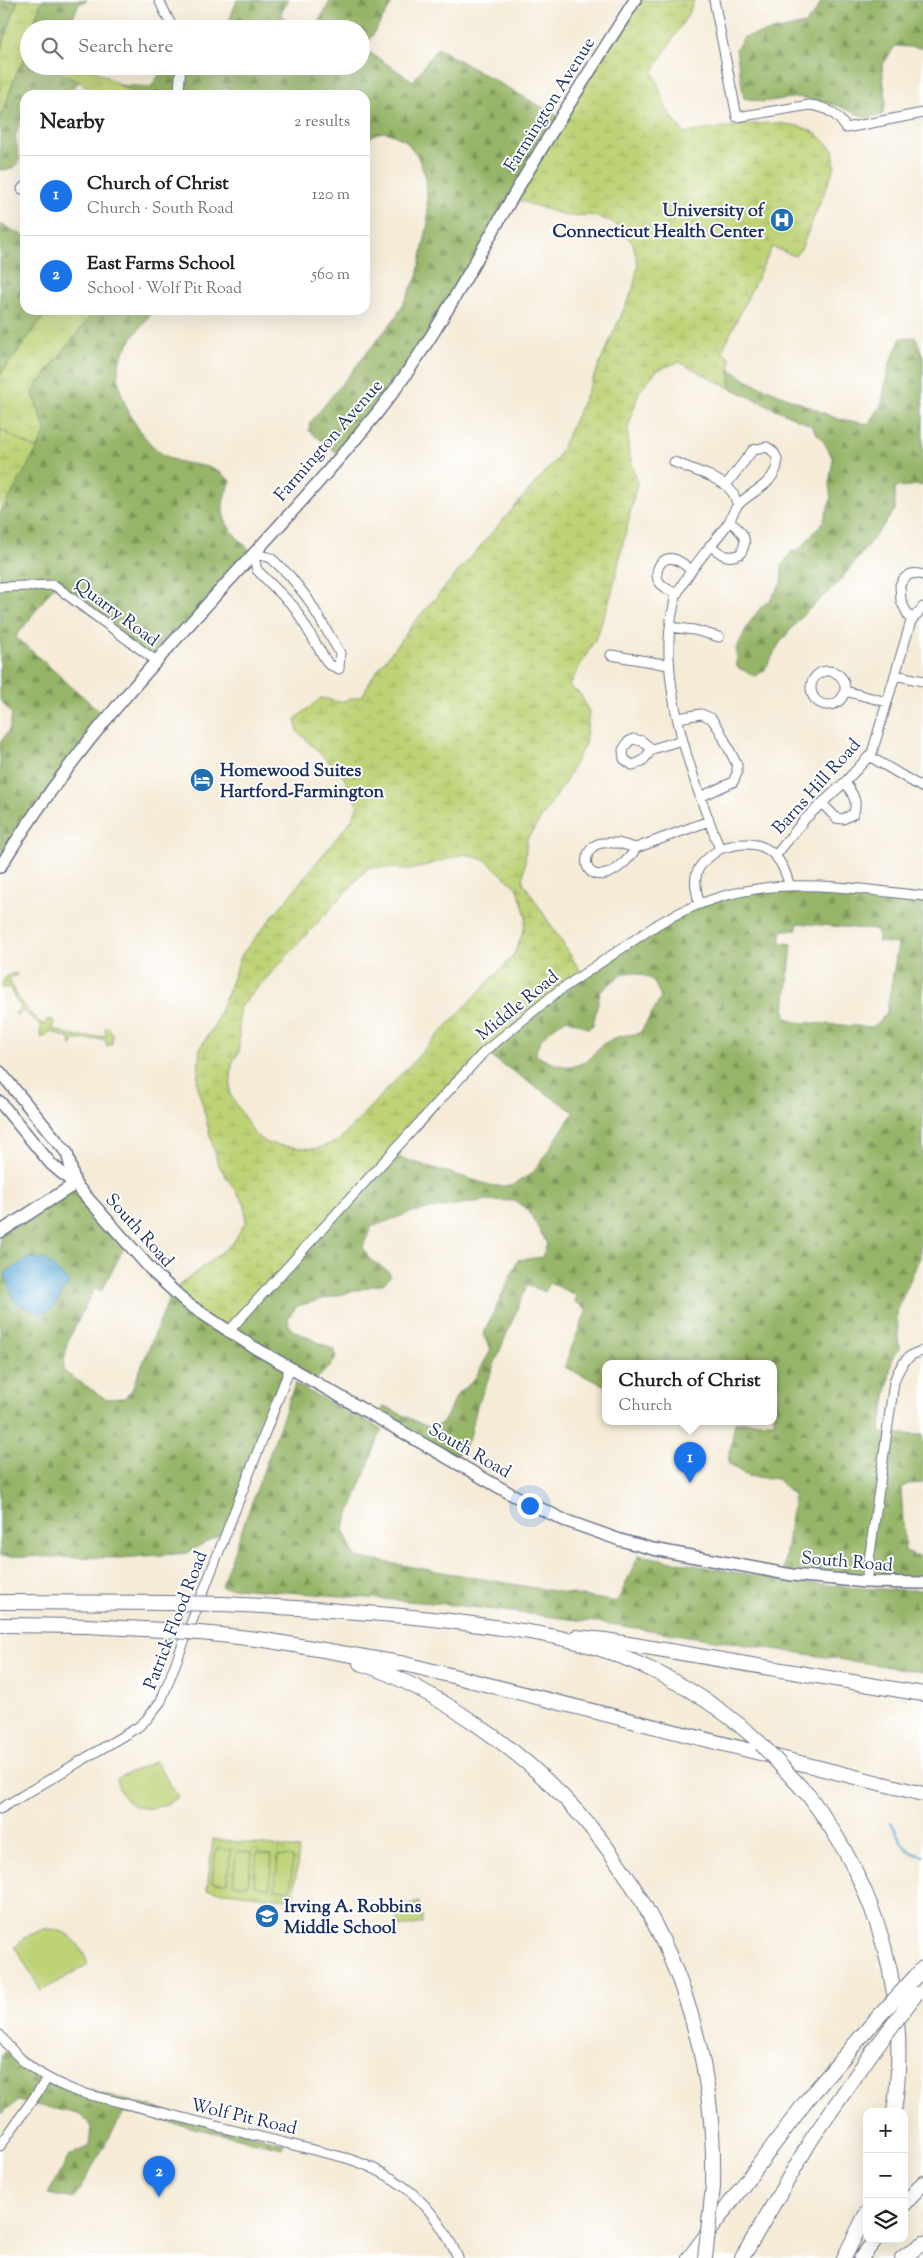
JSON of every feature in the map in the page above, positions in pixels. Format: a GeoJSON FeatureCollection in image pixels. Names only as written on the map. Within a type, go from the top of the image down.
{"type":"FeatureCollection","features":[{"type":"Feature","properties":{"kind":"highway"},"geometry":{"type":"LineString","coordinates":[[0,1602],[223,1604],[403,1616],[552,1636],[605,1640],[923,1694]]}},
{"type":"Feature","properties":{"kind":"highway"},"geometry":{"type":"LineString","coordinates":[[0,1625],[86,1626],[211,1634],[364,1656],[436,1672],[923,1794]]}},
{"type":"Feature","properties":{"kind":"highway"},"geometry":{"type":"LineString","coordinates":[[552,1636],[616,1656],[666,1678],[717,1708],[761,1744],[788,1771],[808,1796],[829,1825],[854,1868],[868,1899],[882,1940],[895,1993],[899,2028],[899,2072],[894,2108]]}},
{"type":"Feature","properties":{"kind":"highway"},"geometry":{"type":"LineString","coordinates":[[318,1650],[392,1675],[439,1700],[514,1751],[551,1783],[581,1815],[609,1850],[634,1888],[657,1928],[676,1970],[692,2016],[702,2054],[709,2095],[713,2141],[713,2187],[706,2258]]}},
{"type":"Feature","properties":{"kind":"highway"},"geometry":{"type":"LineString","coordinates":[[689,2258],[786,2127],[870,2025],[919,1981]]}},
{"type":"Feature","properties":{"kind":"highway"},"geometry":{"type":"LineString","coordinates":[[742,2258],[815,2134],[919,1981]]}},
{"type":"Feature","properties":{"kind":"highway"},"geometry":{"type":"LineString","coordinates":[[908,2200],[923,2183]]}},
{"type":"Feature","properties":{"kind":"highway"},"geometry":{"type":"LineString","coordinates":[[844,2258],[863,2220]]}},
{"type":"Feature","properties":{"kind":"highway"},"geometry":{"type":"LineString","coordinates":[[861,2258],[873,2243]]}},
{"type":"Feature","properties":{"kind":"highway"},"geometry":{"type":"LineString","coordinates":[[902,2258],[923,2243]]}},
{"type":"Feature","properties":{"kind":"main road","name":"Farmington Avenue"},"geometry":{"type":"LineString","coordinates":[[0,867],[71,761],[155,660],[358,436],[414,364],[531,166],[635,0]]}},
{"type":"Feature","properties":{"kind":"main road","name":"South Road"},"geometry":{"type":"LineString","coordinates":[[0,1072],[67,1153],[75,1184]]}},
{"type":"Feature","properties":{"kind":"main road","name":"South Road"},"geometry":{"type":"LineString","coordinates":[[0,1102],[51,1164],[75,1184],[172,1291],[228,1332],[511,1494],[588,1530],[653,1549],[792,1575],[866,1582],[923,1584]]}},
{"type":"Feature","properties":{"kind":"main road"},"geometry":{"type":"LineString","coordinates":[[0,1232],[75,1184]]}},
{"type":"Feature","properties":{"kind":"street"},"geometry":{"type":"LineString","coordinates":[[159,0],[169,20]]}},
{"type":"Feature","properties":{"kind":"street"},"geometry":{"type":"LineString","coordinates":[[714,0],[737,117],[810,105],[822,107],[832,112],[846,128],[923,113]]}},
{"type":"Feature","properties":{"kind":"street"},"geometry":{"type":"LineString","coordinates":[[179,90],[180,75]]}},
{"type":"Feature","properties":{"kind":"street"},"geometry":{"type":"LineString","coordinates":[[720,850],[700,797],[682,740],[669,665],[670,627],[677,594],[691,570],[730,521],[738,505],[762,488],[776,470],[777,458],[774,452],[767,447],[753,450],[726,485]]}},
{"type":"Feature","properties":{"kind":"street"},"geometry":{"type":"LineString","coordinates":[[674,462],[710,476],[726,485],[733,493],[738,505]]}},
{"type":"Feature","properties":{"kind":"street"},"geometry":{"type":"LineString","coordinates":[[710,545],[724,556],[729,557],[740,554],[746,540],[741,531],[730,521]]}},
{"type":"Feature","properties":{"kind":"street"},"geometry":{"type":"LineString","coordinates":[[253,552],[271,558],[290,576],[308,599],[340,653],[339,669],[328,664],[294,607],[258,570],[253,552]]}},
{"type":"Feature","properties":{"kind":"street"},"geometry":{"type":"LineString","coordinates":[[677,594],[659,582],[656,573],[658,567],[666,559],[672,559],[691,570]]}},
{"type":"Feature","properties":{"kind":"street"},"geometry":{"type":"LineString","coordinates":[[911,621],[901,601],[900,584],[908,574],[923,575]]}},
{"type":"Feature","properties":{"kind":"street","name":"Quarry Road"},"geometry":{"type":"LineString","coordinates":[[0,586],[54,585],[155,660]]}},
{"type":"Feature","properties":{"kind":"street","name":"Barns Hill Road"},"geometry":{"type":"LineString","coordinates":[[776,855],[805,818],[845,782],[869,756],[911,621],[923,607]]}},
{"type":"Feature","properties":{"kind":"street"},"geometry":{"type":"LineString","coordinates":[[670,627],[694,630],[718,637]]}},
{"type":"Feature","properties":{"kind":"street"},"geometry":{"type":"LineString","coordinates":[[611,655],[669,665]]}},
{"type":"Feature","properties":{"kind":"street"},"geometry":{"type":"LineString","coordinates":[[895,675],[923,681]]}},
{"type":"Feature","properties":{"kind":"street"},"geometry":{"type":"LineString","coordinates":[[845,691],[887,702]]}},
{"type":"Feature","properties":{"kind":"street"},"geometry":{"type":"LineString","coordinates":[[678,718],[701,714],[711,718],[719,728],[737,765],[737,773],[733,782],[700,797]]}},
{"type":"Feature","properties":{"kind":"street"},"geometry":{"type":"LineString","coordinates":[[652,749],[682,740]]}},
{"type":"Feature","properties":{"kind":"street"},"geometry":{"type":"LineString","coordinates":[[869,756],[923,788]]}},
{"type":"Feature","properties":{"kind":"street"},"geometry":{"type":"LineString","coordinates":[[822,803],[836,818],[843,818],[853,814],[856,805],[855,798],[845,782]]}},
{"type":"Feature","properties":{"kind":"street"},"geometry":{"type":"LineString","coordinates":[[636,848],[632,855],[617,868],[606,874],[594,874],[587,864],[586,856],[590,848],[599,844],[618,843],[636,848],[709,821]]}},
{"type":"Feature","properties":{"kind":"street"},"geometry":{"type":"LineString","coordinates":[[699,903],[694,880],[696,874],[708,857],[734,844],[761,846],[776,855],[785,868],[789,884]]}},
{"type":"Feature","properties":{"kind":"street","name":"Middle Road"},"geometry":{"type":"LineString","coordinates":[[228,1332],[391,1155],[457,1079],[495,1041],[557,992],[640,935],[675,914],[699,903],[740,891],[789,884],[830,885],[923,896]]}},
{"type":"Feature","properties":{"kind":"street"},"geometry":{"type":"LineString","coordinates":[[866,1582],[894,1382],[902,1363],[910,1356],[923,1351]]}},
{"type":"Feature","properties":{"kind":"street","name":"Patrick Flood Road"},"geometry":{"type":"LineString","coordinates":[[0,1809],[128,1734],[147,1719],[158,1706],[166,1690],[290,1368]]}},
{"type":"Feature","properties":{"kind":"street","name":"Wolf Pit Road"},"geometry":{"type":"LineString","coordinates":[[0,2035],[21,2060],[47,2079],[97,2098],[346,2158],[380,2170],[409,2190],[432,2212],[458,2258]]}},
{"type":"Feature","properties":{"kind":"street"},"geometry":{"type":"LineString","coordinates":[[0,2146],[47,2079]]}},
{"type":"Feature","properties":{"kind":"green space"},"geometry":{"type":"Polygon","coordinates":[[[0,0],[18,0],[0,53],[0,0]]]}},
{"type":"Feature","properties":{"kind":"green space"},"geometry":{"type":"Polygon","coordinates":[[[18,0],[42,0],[35,20],[20,20],[20,67],[0,120],[0,53],[18,0]]]}},
{"type":"Feature","properties":{"kind":"green space"},"geometry":{"type":"Polygon","coordinates":[[[42,0],[87,0],[79,4],[72,20],[35,20],[42,0]]]}},
{"type":"Feature","properties":{"kind":"green space"},"geometry":{"type":"Polygon","coordinates":[[[237,0],[289,0],[280,15],[287,20],[229,20],[237,0]]]}},
{"type":"Feature","properties":{"kind":"green space"},"geometry":{"type":"Polygon","coordinates":[[[331,0],[394,0],[370,39],[370,20],[319,20],[331,0]]]}},
{"type":"Feature","properties":{"kind":"green space"},"geometry":{"type":"Polygon","coordinates":[[[635,0],[694,0],[689,13],[653,71],[667,110],[684,133],[750,124],[785,124],[813,132],[833,149],[835,166],[801,249],[795,256],[772,247],[722,351],[730,358],[730,388],[679,362],[657,370],[639,392],[628,428],[628,449],[637,483],[612,592],[598,634],[569,686],[581,695],[589,712],[585,744],[563,786],[527,839],[523,882],[583,975],[507,1031],[228,1332],[172,1291],[233,1243],[246,1221],[245,1205],[218,1164],[211,1139],[197,1083],[200,1048],[216,1022],[242,954],[352,819],[358,805],[343,776],[298,732],[295,719],[321,698],[339,702],[362,696],[373,676],[417,619],[558,457],[633,289],[638,265],[633,243],[611,221],[589,215],[567,216],[512,198],[635,0]],[[465,854],[413,869],[369,867],[239,1008],[239,1052],[232,1063],[230,1094],[255,1135],[267,1143],[316,1149],[338,1141],[513,956],[524,930],[526,916],[518,889],[486,860],[465,854]]]}},
{"type":"Feature","properties":{"kind":"green space"},"geometry":{"type":"Polygon","coordinates":[[[822,0],[923,0],[923,48],[895,46],[882,66],[886,103],[882,115],[867,118],[839,106],[799,97],[762,102],[744,98],[736,49],[744,37],[805,24],[815,13],[822,0]]]}},
{"type":"Feature","properties":{"kind":"green space"},"geometry":{"type":"Polygon","coordinates":[[[437,48],[561,118],[450,306],[340,455],[309,431],[310,423],[396,317],[417,277],[428,223],[426,177],[417,155],[405,140],[386,132],[377,133],[370,138],[370,90],[229,90],[227,87],[224,90],[128,90],[119,85],[151,87],[159,75],[370,75],[370,53],[413,81],[437,48]]]}},
{"type":"Feature","properties":{"kind":"green space"},"geometry":{"type":"Polygon","coordinates":[[[20,67],[20,75],[65,75],[79,82],[70,90],[42,90],[34,85],[32,90],[20,90],[20,123],[15,137],[20,160],[12,169],[0,170],[0,120],[20,67]]]}},
{"type":"Feature","properties":{"kind":"green space"},"geometry":{"type":"Polygon","coordinates":[[[64,75],[103,75],[129,90],[95,90],[64,75]]]}},
{"type":"Feature","properties":{"kind":"green space"},"geometry":{"type":"Polygon","coordinates":[[[0,224],[20,234],[20,315],[45,315],[0,375],[0,224]]]}},
{"type":"Feature","properties":{"kind":"green space"},"geometry":{"type":"Polygon","coordinates":[[[45,315],[91,315],[32,392],[46,432],[37,449],[0,430],[0,375],[45,315]]]}},
{"type":"Feature","properties":{"kind":"green space"},"geometry":{"type":"Polygon","coordinates":[[[91,315],[150,315],[124,352],[118,370],[119,384],[129,412],[145,437],[164,455],[181,462],[212,468],[231,481],[223,504],[223,513],[236,536],[253,553],[155,660],[54,586],[16,637],[107,718],[0,867],[0,743],[9,730],[12,714],[0,700],[0,514],[46,432],[32,392],[91,315]]]}},
{"type":"Feature","properties":{"kind":"green space"},"geometry":{"type":"Polygon","coordinates":[[[916,337],[923,357],[923,485],[895,487],[895,510],[838,583],[804,614],[781,641],[764,671],[754,676],[737,667],[736,649],[748,625],[761,607],[770,600],[782,582],[782,566],[791,552],[799,550],[823,522],[831,499],[829,484],[833,459],[824,442],[810,425],[730,388],[730,369],[748,381],[838,419],[869,424],[881,405],[889,365],[901,338],[916,337]]]}},
{"type":"Feature","properties":{"kind":"green space"},"geometry":{"type":"Polygon","coordinates":[[[0,430],[37,449],[0,514],[0,430]]]}},
{"type":"Feature","properties":{"kind":"green space"},"geometry":{"type":"Polygon","coordinates":[[[764,886],[923,896],[923,1238],[920,1242],[920,1257],[897,1310],[899,1349],[892,1360],[880,1433],[923,1435],[923,1483],[908,1484],[901,1488],[905,1551],[914,1556],[923,1556],[923,1583],[783,1573],[794,1496],[777,1479],[747,1476],[728,1463],[734,1425],[777,1425],[777,1360],[602,1360],[602,1384],[564,1367],[587,1309],[575,1302],[576,1295],[550,1283],[545,1292],[527,1285],[477,1406],[470,1437],[454,1461],[378,1418],[384,1406],[430,1428],[443,1423],[457,1395],[474,1380],[491,1350],[483,1335],[518,1260],[542,1257],[547,1244],[528,1210],[515,1201],[487,1200],[412,1212],[371,1227],[363,1247],[369,1259],[388,1271],[391,1276],[384,1283],[297,1306],[288,1318],[289,1326],[294,1331],[333,1349],[336,1356],[334,1362],[314,1382],[291,1368],[226,1531],[187,1553],[120,1558],[0,1556],[0,1232],[75,1184],[127,1243],[101,1291],[94,1289],[67,1343],[63,1371],[106,1399],[124,1398],[132,1390],[172,1291],[391,1155],[493,1186],[511,1186],[533,1173],[574,1112],[484,1052],[507,1031],[675,914],[764,886]],[[797,923],[797,930],[782,930],[780,942],[792,944],[785,1010],[787,1018],[795,1022],[871,1027],[879,1023],[887,1011],[898,944],[878,942],[878,930],[797,923]],[[633,972],[622,974],[600,992],[593,1025],[588,1028],[567,1019],[542,1038],[536,1055],[563,1066],[577,1065],[590,1058],[604,1043],[615,1038],[640,1033],[661,998],[652,980],[633,972]]]}},
{"type":"Feature","properties":{"kind":"green space"},"geometry":{"type":"Polygon","coordinates":[[[16,973],[17,975],[9,978],[15,992],[27,1010],[38,1021],[44,1025],[47,1020],[52,1019],[54,1022],[52,1029],[78,1037],[106,1036],[105,1028],[108,1027],[113,1034],[112,1044],[107,1046],[105,1039],[74,1040],[71,1047],[70,1039],[50,1031],[45,1037],[41,1037],[42,1027],[24,1011],[16,1015],[16,1012],[21,1008],[9,987],[2,988],[2,983],[6,976],[16,973]]]}},
{"type":"Feature","properties":{"kind":"green space"},"geometry":{"type":"Polygon","coordinates":[[[295,1384],[382,1429],[343,1530],[355,1557],[617,1602],[639,1555],[745,1574],[816,1584],[923,1590],[923,1672],[610,1624],[446,1604],[221,1587],[295,1384]]]}},
{"type":"Feature","properties":{"kind":"green space"},"geometry":{"type":"Polygon","coordinates":[[[156,1761],[178,1797],[159,1807],[149,1808],[131,1804],[119,1790],[117,1778],[156,1761]]]}},
{"type":"Feature","properties":{"kind":"green space"},"geometry":{"type":"Polygon","coordinates":[[[213,1839],[299,1849],[293,1900],[207,1890],[213,1839]]]}},
{"type":"Feature","properties":{"kind":"green space"},"geometry":{"type":"Polygon","coordinates":[[[216,1849],[231,1850],[227,1883],[212,1882],[216,1849]]]}},
{"type":"Feature","properties":{"kind":"green space"},"geometry":{"type":"Polygon","coordinates":[[[237,1851],[252,1853],[248,1885],[233,1884],[237,1851]]]}},
{"type":"Feature","properties":{"kind":"green space"},"geometry":{"type":"Polygon","coordinates":[[[257,1853],[272,1855],[269,1888],[254,1886],[257,1853]]]}},
{"type":"Feature","properties":{"kind":"green space"},"geometry":{"type":"Polygon","coordinates":[[[278,1856],[293,1857],[290,1890],[275,1889],[278,1856]]]}},
{"type":"Feature","properties":{"kind":"green space"},"geometry":{"type":"Polygon","coordinates":[[[419,1902],[423,1923],[399,1928],[395,1907],[419,1902]]]}},
{"type":"Feature","properties":{"kind":"green space"},"geometry":{"type":"Polygon","coordinates":[[[44,1929],[53,1929],[67,1934],[77,1943],[88,1964],[41,1991],[15,1947],[25,1937],[44,1929]]]}},
{"type":"Feature","properties":{"kind":"green space"},"geometry":{"type":"Polygon","coordinates":[[[10,2048],[47,2079],[284,2143],[282,2148],[124,2112],[74,2199],[48,2194],[69,2156],[89,2146],[91,2127],[83,2115],[18,2101],[0,2114],[0,2055],[10,2048]]]}},
{"type":"Feature","properties":{"kind":"water"},"geometry":{"type":"Polygon","coordinates":[[[29,1258],[46,1260],[69,1282],[53,1308],[40,1314],[15,1302],[5,1273],[29,1258]]]}},
{"type":"Feature","properties":{"kind":"waterway"},"geometry":{"type":"LineString","coordinates":[[891,1822],[902,1844],[915,1854],[923,1856]]}},
{"type":"Feature","properties":{"kind":"place","name":"University of Connecticut Health Center"},"geometry":{"type":"Point","coordinates":[782,220]}},
{"type":"Feature","properties":{"kind":"place","name":"Homewood Suites Hartford-Farmington"},"geometry":{"type":"Point","coordinates":[202,780]}},
{"type":"Feature","properties":{"kind":"place","name":"Church of Christ"},"geometry":{"type":"Point","coordinates":[690,1483]}},
{"type":"Feature","properties":{"kind":"place","name":"Irving A. Robbins Middle School"},"geometry":{"type":"Point","coordinates":[267,1916]}},
{"type":"Feature","properties":{"kind":"place","name":"East Farms School"},"geometry":{"type":"Point","coordinates":[159,2197]}}]}
